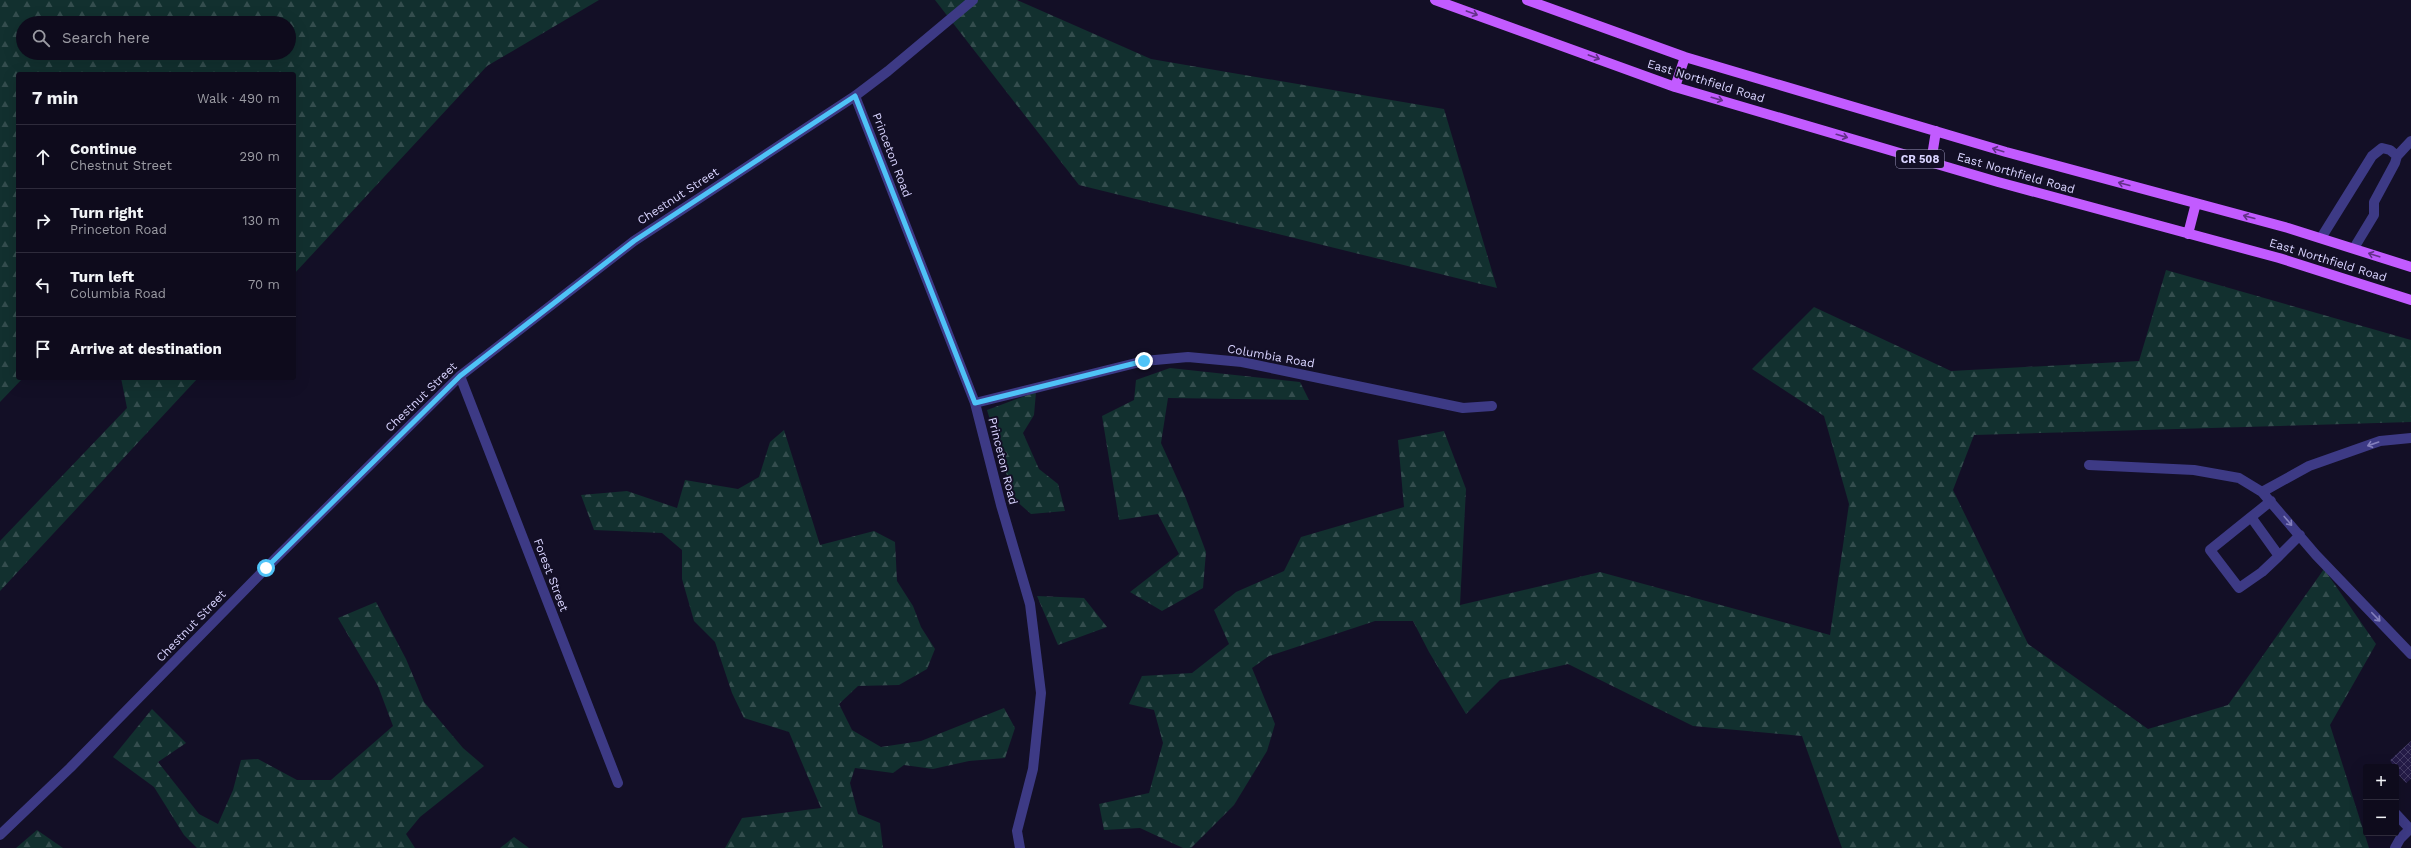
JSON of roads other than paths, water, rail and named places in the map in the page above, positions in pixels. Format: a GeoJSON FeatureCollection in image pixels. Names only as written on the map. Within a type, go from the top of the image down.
{"type":"FeatureCollection","features":[{"type":"Feature","properties":{"kind":"main road","name":"East Northfield Road"},"geometry":{"type":"LineString","coordinates":[[1435,0],[1675,87],[1931,162],[2279,258],[2411,300]]}},
{"type":"Feature","properties":{"kind":"main road","name":"East Northfield Road"},"geometry":{"type":"LineString","coordinates":[[1527,0],[1685,57],[1936,131],[2321,238],[2411,267]]}},
{"type":"Feature","properties":{"kind":"main road"},"geometry":{"type":"LineString","coordinates":[[1675,87],[1685,57]]}},
{"type":"Feature","properties":{"kind":"main road"},"geometry":{"type":"LineString","coordinates":[[1931,162],[1936,131]]}},
{"type":"Feature","properties":{"kind":"main road"},"geometry":{"type":"LineString","coordinates":[[2188,234],[2196,203]]}},
{"type":"Feature","properties":{"kind":"street","name":"Chestnut Street"},"geometry":{"type":"LineString","coordinates":[[0,835],[70,768],[277,557],[460,376],[634,241],[855,96],[888,71],[973,0]]}},
{"type":"Feature","properties":{"kind":"street","name":"Princeton Road"},"geometry":{"type":"LineString","coordinates":[[855,96],[975,403],[1001,505],[1030,604],[1041,693],[1033,769],[1018,831],[1020,848]]}},
{"type":"Feature","properties":{"kind":"street"},"geometry":{"type":"LineString","coordinates":[[2354,248],[2374,215],[2374,202],[2397,156],[2411,141]]}},
{"type":"Feature","properties":{"kind":"street"},"geometry":{"type":"LineString","coordinates":[[2321,238],[2372,156],[2382,148],[2390,150],[2397,156]]}},
{"type":"Feature","properties":{"kind":"street","name":"Columbia Road"},"geometry":{"type":"LineString","coordinates":[[975,403],[1144,361],[1188,358],[1242,362],[1463,408],[1492,406]]}},
{"type":"Feature","properties":{"kind":"street","name":"Forest Street"},"geometry":{"type":"LineString","coordinates":[[460,376],[618,783]]}},
{"type":"Feature","properties":{"kind":"street"},"geometry":{"type":"LineString","coordinates":[[2262,492],[2309,466],[2380,441],[2411,438]]}},
{"type":"Feature","properties":{"kind":"street"},"geometry":{"type":"LineString","coordinates":[[2089,465],[2194,470],[2239,478],[2262,492],[2271,501],[2300,535],[2411,654]]}},
{"type":"Feature","properties":{"kind":"street"},"geometry":{"type":"LineString","coordinates":[[2271,501],[2210,550],[2239,588],[2262,572],[2300,535]]}},
{"type":"Feature","properties":{"kind":"street"},"geometry":{"type":"LineString","coordinates":[[2251,517],[2279,556]]}},
{"type":"Feature","properties":{"kind":"street"},"geometry":{"type":"LineString","coordinates":[[2395,848],[2400,839],[2411,830],[2399,817]]}}]}
